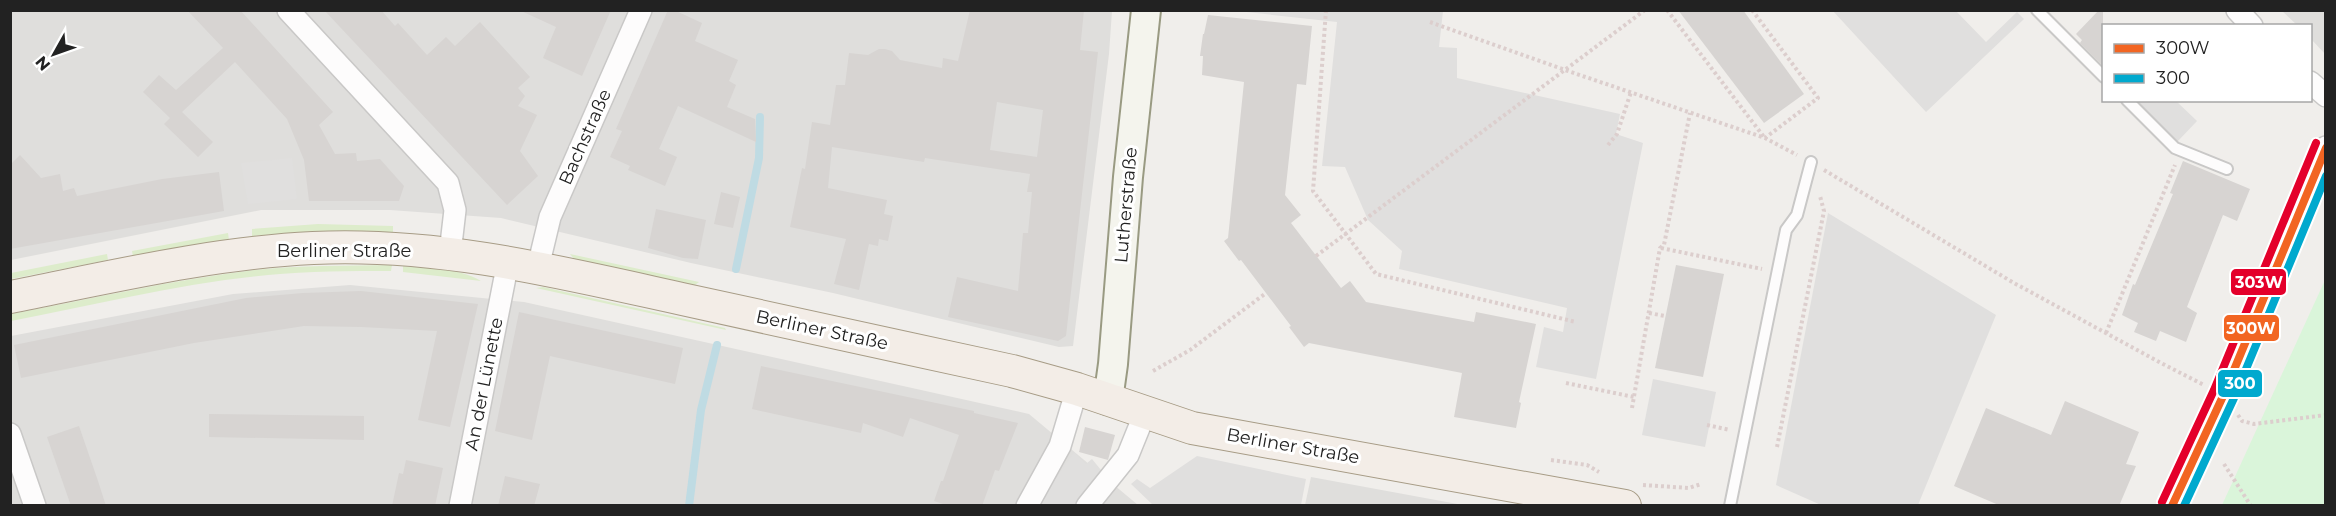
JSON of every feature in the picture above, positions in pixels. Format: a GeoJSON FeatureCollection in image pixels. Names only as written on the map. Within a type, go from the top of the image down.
{"type":"FeatureCollection","features":[{"type":"Feature","properties":{"kind":"main road","name":"Berliner Straße"},"geometry":{"type":"LineString","coordinates":[[10,297],[260,252],[315,248],[361,248],[450,253],[523,265],[1012,371],[1077,389],[1178,424],[1625,506]]}},
{"type":"Feature","properties":{"kind":"street"},"geometry":{"type":"LineString","coordinates":[[288,10],[448,183],[455,210],[450,253]]}},
{"type":"Feature","properties":{"kind":"street","name":"Bachstraße"},"geometry":{"type":"LineString","coordinates":[[523,265],[550,217],[641,10]]}},
{"type":"Feature","properties":{"kind":"street","name":"Lutherstraße"},"geometry":{"type":"LineString","coordinates":[[1107,400],[1113,364],[1128,177],[1146,10]]}},
{"type":"Feature","properties":{"kind":"street"},"geometry":{"type":"LineString","coordinates":[[2237,10],[2250,24]]}},
{"type":"Feature","properties":{"kind":"street"},"geometry":{"type":"LineString","coordinates":[[2312,84],[2325,96]]}},
{"type":"Feature","properties":{"kind":"street"},"geometry":{"type":"LineString","coordinates":[[2172,506],[2224,394],[2325,147]]}},
{"type":"Feature","properties":{"kind":"street","name":"An der Lünette"},"geometry":{"type":"LineString","coordinates":[[460,506],[523,265]]}},
{"type":"Feature","properties":{"kind":"street"},"geometry":{"type":"LineString","coordinates":[[1027,506],[1060,446],[1077,389]]}},
{"type":"Feature","properties":{"kind":"street"},"geometry":{"type":"LineString","coordinates":[[1087,506],[1128,455],[1145,413]]}},
{"type":"Feature","properties":{"kind":"street"},"geometry":{"type":"LineString","coordinates":[[10,434],[35,506]]}},
{"type":"Feature","properties":{"kind":"lane"},"geometry":{"type":"LineString","coordinates":[[2037,10],[2102,76]]}},
{"type":"Feature","properties":{"kind":"lane"},"geometry":{"type":"LineString","coordinates":[[2129,102],[2175,148],[2227,169]]}},
{"type":"Feature","properties":{"kind":"lane"},"geometry":{"type":"LineString","coordinates":[[1730,506],[1786,230],[1797,215],[1811,162]]}},
{"type":"Feature","properties":{"kind":"path"},"geometry":{"type":"LineString","coordinates":[[1326,10],[1313,191],[1376,274],[1576,321]]}},
{"type":"Feature","properties":{"kind":"path"},"geometry":{"type":"LineString","coordinates":[[1316,256],[1645,10]]}},
{"type":"Feature","properties":{"kind":"path"},"geometry":{"type":"LineString","coordinates":[[1666,10],[1765,138]]}},
{"type":"Feature","properties":{"kind":"path"},"geometry":{"type":"LineString","coordinates":[[1752,10],[1818,98],[1765,138]]}},
{"type":"Feature","properties":{"kind":"path"},"geometry":{"type":"LineString","coordinates":[[1430,22],[1765,138]]}},
{"type":"Feature","properties":{"kind":"path"},"geometry":{"type":"LineString","coordinates":[[1608,145],[1617,134],[1631,92]]}},
{"type":"Feature","properties":{"kind":"path"},"geometry":{"type":"LineString","coordinates":[[1632,408],[1660,248],[1664,245],[1690,112]]}},
{"type":"Feature","properties":{"kind":"path"},"geometry":{"type":"LineString","coordinates":[[2106,333],[2181,150]]}},
{"type":"Feature","properties":{"kind":"path"},"geometry":{"type":"LineString","coordinates":[[1825,182],[1832,174],[2014,283],[2161,363],[2224,394]]}},
{"type":"Feature","properties":{"kind":"path"},"geometry":{"type":"LineString","coordinates":[[1777,447],[1824,211],[1818,190]]}},
{"type":"Feature","properties":{"kind":"path"},"geometry":{"type":"LineString","coordinates":[[1660,248],[1777,272]]}},
{"type":"Feature","properties":{"kind":"path"},"geometry":{"type":"LineString","coordinates":[[1153,371],[1190,350],[1266,292]]}},
{"type":"Feature","properties":{"kind":"path"},"geometry":{"type":"LineString","coordinates":[[1649,313],[1665,316]]}},
{"type":"Feature","properties":{"kind":"path"},"geometry":{"type":"LineString","coordinates":[[1566,383],[1634,397]]}},
{"type":"Feature","properties":{"kind":"path"},"geometry":{"type":"LineString","coordinates":[[2242,421],[2254,424],[2325,416]]}},
{"type":"Feature","properties":{"kind":"path"},"geometry":{"type":"LineString","coordinates":[[1551,460],[1587,465]]}},
{"type":"Feature","properties":{"kind":"path"},"geometry":{"type":"LineString","coordinates":[[2224,464],[2251,506]]}},
{"type":"Feature","properties":{"kind":"shaded area"},"geometry":{"type":"Polygon","coordinates":[[[10,11],[1112,11],[1109,54],[1073,346],[1059,347],[501,218],[390,210],[261,210],[11,260],[10,11]]]}},
{"type":"Feature","properties":{"kind":"shaded area"},"geometry":{"type":"Polygon","coordinates":[[[1237,11],[1443,11],[1439,47],[1457,48],[1457,78],[1620,114],[1616,134],[1643,143],[1596,379],[1536,367],[1544,327],[1563,332],[1567,308],[1399,269],[1402,251],[1368,220],[1345,167],[1322,166],[1337,22],[1237,11]]]}},
{"type":"Feature","properties":{"kind":"shaded area"},"geometry":{"type":"Polygon","coordinates":[[[1833,11],[1956,11],[1986,42],[2017,12],[2024,19],[1926,112],[1833,11]]]}},
{"type":"Feature","properties":{"kind":"shaded area"},"geometry":{"type":"Polygon","coordinates":[[[2282,11],[2325,11],[2325,54],[2312,40],[2312,24],[2296,24],[2282,11]]]}},
{"type":"Feature","properties":{"kind":"shaded area"},"geometry":{"type":"Polygon","coordinates":[[[2137,102],[2177,102],[2197,121],[2177,142],[2137,102]]]}},
{"type":"Feature","properties":{"kind":"shaded area"},"geometry":{"type":"Polygon","coordinates":[[[292,158],[297,199],[248,204],[241,163],[292,158]]]}},
{"type":"Feature","properties":{"kind":"shaded area"},"geometry":{"type":"Polygon","coordinates":[[[1828,213],[1996,315],[1918,505],[1821,505],[1776,485],[1828,213]]]}},
{"type":"Feature","properties":{"kind":"shaded area"},"geometry":{"type":"Polygon","coordinates":[[[350,285],[524,302],[1029,414],[1138,505],[11,506],[11,336],[233,294],[350,285]]]}},
{"type":"Feature","properties":{"kind":"shaded area"},"geometry":{"type":"Polygon","coordinates":[[[1653,379],[1716,392],[1705,447],[1642,435],[1653,379]]]}},
{"type":"Feature","properties":{"kind":"shaded area"},"geometry":{"type":"Polygon","coordinates":[[[1074,452],[1086,464],[1092,459],[1105,475],[1079,505],[1036,506],[1074,452]]]}},
{"type":"Feature","properties":{"kind":"shaded area"},"geometry":{"type":"Polygon","coordinates":[[[1197,456],[1306,479],[1301,505],[1153,505],[1131,484],[1137,479],[1150,488],[1197,456]]]}},
{"type":"Feature","properties":{"kind":"shaded area"},"geometry":{"type":"Polygon","coordinates":[[[1311,477],[1463,505],[1305,505],[1311,477]]]}},
{"type":"Feature","properties":{"kind":"green space"},"geometry":{"type":"Polygon","coordinates":[[[318,224],[393,226],[393,233],[318,231],[252,236],[252,229],[318,224]]]}},
{"type":"Feature","properties":{"kind":"green space"},"geometry":{"type":"Polygon","coordinates":[[[228,233],[229,240],[133,257],[132,251],[228,233]]]}},
{"type":"Feature","properties":{"kind":"green space"},"geometry":{"type":"Polygon","coordinates":[[[107,254],[108,260],[11,279],[11,273],[107,254]]]}},
{"type":"Feature","properties":{"kind":"green space"},"geometry":{"type":"Polygon","coordinates":[[[570,254],[699,282],[695,285],[575,260],[570,254]]]}},
{"type":"Feature","properties":{"kind":"green space"},"geometry":{"type":"Polygon","coordinates":[[[392,265],[391,271],[283,274],[203,283],[11,321],[11,314],[223,274],[288,267],[392,265]]]}},
{"type":"Feature","properties":{"kind":"green space"},"geometry":{"type":"Polygon","coordinates":[[[403,266],[453,271],[481,281],[403,272],[403,266]]]}},
{"type":"Feature","properties":{"kind":"green space"},"geometry":{"type":"Polygon","coordinates":[[[2325,280],[2325,505],[2222,505],[2325,280]]]}},
{"type":"Feature","properties":{"kind":"green space"},"geometry":{"type":"Polygon","coordinates":[[[543,287],[725,328],[726,330],[536,288],[543,287]]]}},
{"type":"Feature","properties":{"kind":"building"},"geometry":{"type":"Polygon","coordinates":[[[187,10],[240,10],[333,112],[319,125],[335,154],[356,153],[357,161],[380,159],[404,186],[399,201],[309,201],[304,160],[287,119],[235,62],[182,112],[213,142],[198,157],[164,124],[170,118],[143,92],[159,75],[176,90],[223,48],[187,10]]]}},
{"type":"Feature","properties":{"kind":"building"},"geometry":{"type":"Polygon","coordinates":[[[324,10],[381,10],[395,26],[398,23],[427,55],[446,37],[455,46],[480,22],[530,77],[518,88],[525,96],[518,106],[537,115],[520,151],[538,176],[507,205],[324,10]]]}},
{"type":"Feature","properties":{"kind":"building"},"geometry":{"type":"Polygon","coordinates":[[[519,10],[611,10],[582,76],[543,58],[556,27],[519,10]]]}},
{"type":"Feature","properties":{"kind":"building"},"geometry":{"type":"Polygon","coordinates":[[[668,10],[674,10],[702,23],[695,41],[738,60],[729,81],[736,85],[727,107],[755,119],[756,142],[678,106],[659,149],[677,157],[665,186],[628,170],[630,166],[610,157],[622,131],[616,129],[668,10]]]}},
{"type":"Feature","properties":{"kind":"building"},"geometry":{"type":"Polygon","coordinates":[[[970,10],[1084,10],[1080,50],[1098,52],[1066,336],[1058,341],[948,317],[957,277],[1018,291],[1023,233],[1028,233],[1032,192],[1027,192],[1030,174],[925,158],[924,162],[832,147],[828,188],[887,200],[884,214],[893,216],[888,241],[879,239],[878,246],[869,244],[859,290],[834,284],[846,239],[790,227],[802,168],[805,169],[812,122],[830,125],[836,85],[845,85],[849,53],[868,55],[879,49],[885,49],[892,51],[900,60],[942,68],[943,58],[958,61],[970,10]],[[997,102],[990,150],[1037,157],[1043,110],[997,102]]]}},
{"type":"Feature","properties":{"kind":"building"},"geometry":{"type":"Polygon","coordinates":[[[1678,10],[1743,10],[1804,94],[1764,123],[1678,10]]]}},
{"type":"Feature","properties":{"kind":"building"},"geometry":{"type":"Polygon","coordinates":[[[2099,10],[2103,10],[2102,65],[2080,43],[2082,40],[2076,34],[2099,10]]]}},
{"type":"Feature","properties":{"kind":"building"},"geometry":{"type":"Polygon","coordinates":[[[1208,15],[1312,26],[1306,85],[1297,84],[1285,195],[1301,215],[1291,223],[1341,288],[1350,281],[1366,302],[1474,322],[1476,312],[1536,324],[1519,402],[1521,403],[1516,428],[1454,417],[1462,373],[1309,343],[1304,347],[1289,327],[1291,326],[1224,241],[1228,238],[1244,82],[1202,75],[1203,56],[1200,56],[1208,15]]]}},
{"type":"Feature","properties":{"kind":"building"},"geometry":{"type":"Polygon","coordinates":[[[20,155],[41,178],[60,174],[63,191],[74,188],[77,196],[162,179],[219,172],[224,211],[10,249],[10,165],[20,155]]]}},
{"type":"Feature","properties":{"kind":"building"},"geometry":{"type":"Polygon","coordinates":[[[2183,161],[2250,189],[2237,221],[2223,215],[2187,307],[2197,313],[2186,342],[2160,331],[2156,341],[2134,332],[2138,323],[2122,315],[2133,284],[2135,285],[2173,194],[2170,193],[2183,161]]]}},
{"type":"Feature","properties":{"kind":"building"},"geometry":{"type":"Polygon","coordinates":[[[721,192],[740,197],[733,228],[714,224],[721,192]]]}},
{"type":"Feature","properties":{"kind":"building"},"geometry":{"type":"Polygon","coordinates":[[[656,209],[706,220],[698,259],[683,258],[648,248],[656,209]]]}},
{"type":"Feature","properties":{"kind":"building"},"geometry":{"type":"Polygon","coordinates":[[[1676,265],[1724,274],[1703,377],[1655,368],[1676,265]]]}},
{"type":"Feature","properties":{"kind":"building"},"geometry":{"type":"Polygon","coordinates":[[[361,291],[478,304],[450,427],[418,420],[437,331],[304,326],[194,343],[21,378],[14,345],[246,298],[361,291]]]}},
{"type":"Feature","properties":{"kind":"building"},"geometry":{"type":"Polygon","coordinates":[[[519,312],[683,348],[675,384],[550,356],[532,440],[495,431],[519,312]]]}},
{"type":"Feature","properties":{"kind":"building"},"geometry":{"type":"Polygon","coordinates":[[[761,366],[974,411],[974,413],[1018,423],[999,471],[995,470],[982,506],[949,506],[934,501],[959,435],[910,418],[903,437],[863,423],[861,433],[752,409],[761,366]]]}},
{"type":"Feature","properties":{"kind":"building"},"geometry":{"type":"Polygon","coordinates":[[[2065,401],[2139,432],[2126,464],[2136,466],[2119,506],[2001,506],[1954,486],[1986,408],[2051,435],[2065,401]]]}},
{"type":"Feature","properties":{"kind":"building"},"geometry":{"type":"Polygon","coordinates":[[[209,414],[364,416],[364,440],[209,437],[209,414]]]}},
{"type":"Feature","properties":{"kind":"building"},"geometry":{"type":"Polygon","coordinates":[[[79,426],[106,506],[71,506],[47,437],[79,426]]]}},
{"type":"Feature","properties":{"kind":"building"},"geometry":{"type":"Polygon","coordinates":[[[1085,427],[1115,435],[1108,460],[1079,452],[1085,427]]]}},
{"type":"Feature","properties":{"kind":"building"},"geometry":{"type":"Polygon","coordinates":[[[406,460],[443,468],[435,506],[392,506],[399,473],[403,474],[406,460]]]}},
{"type":"Feature","properties":{"kind":"building"},"geometry":{"type":"Polygon","coordinates":[[[505,476],[540,484],[534,506],[498,506],[505,476]]]}},
{"type":"Feature","properties":{"kind":"waterway"},"geometry":{"type":"LineString","coordinates":[[736,269],[759,158],[760,117]]}},
{"type":"Feature","properties":{"kind":"waterway"},"geometry":{"type":"LineString","coordinates":[[689,506],[701,410],[717,345]]}},
{"type":"Feature","properties":{"kind":"transit line","name":"303W"},"geometry":{"type":"LineString","coordinates":[[2162,502],[2214,390],[2316,143]]}},
{"type":"Feature","properties":{"kind":"transit line","name":"300W"},"geometry":{"type":"LineString","coordinates":[[2172,506],[2224,394],[2326,148]]}},
{"type":"Feature","properties":{"kind":"transit line","name":"300"},"geometry":{"type":"LineString","coordinates":[[2184,506],[2234,398],[2326,176]]}}]}
